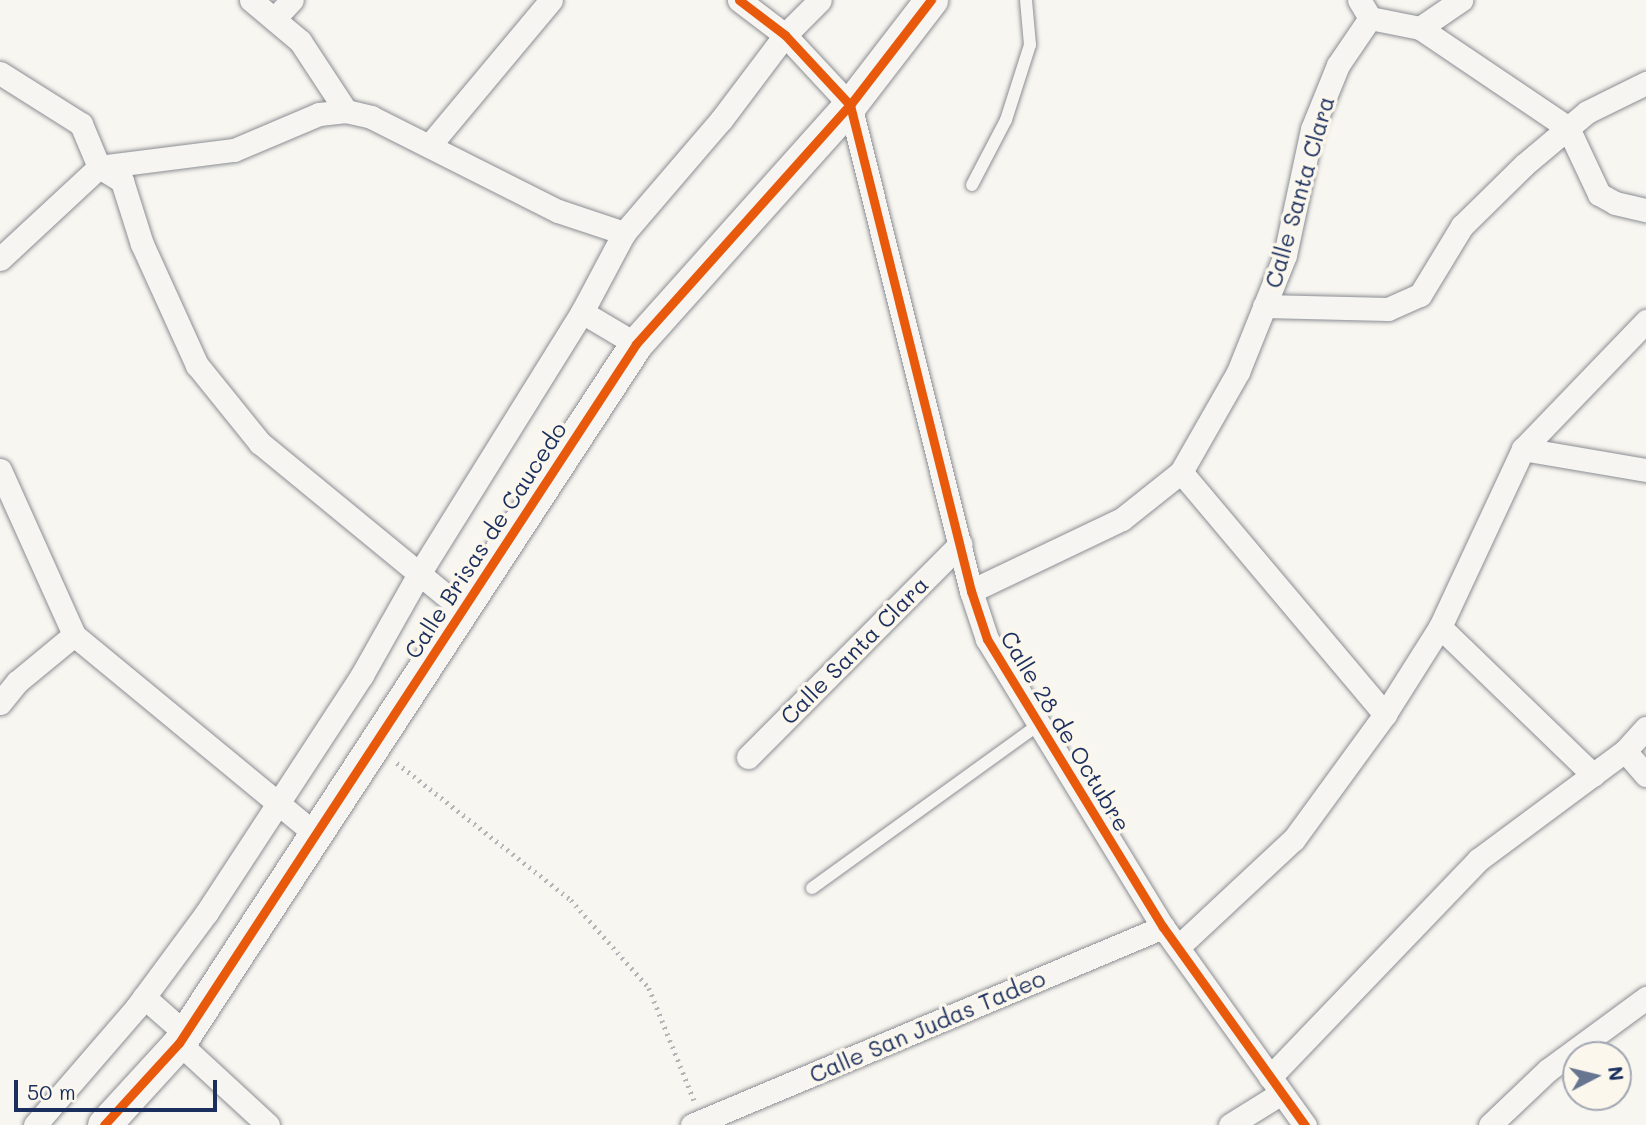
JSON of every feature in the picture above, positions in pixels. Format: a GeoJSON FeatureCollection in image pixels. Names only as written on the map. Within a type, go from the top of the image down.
{"type":"FeatureCollection","features":[{"type":"Feature","properties":{"kind":"street"},"geometry":{"type":"LineString","coordinates":[[251,0],[300,41],[346,111]]}},
{"type":"Feature","properties":{"kind":"street"},"geometry":{"type":"LineString","coordinates":[[274,19],[292,0]]}},
{"type":"Feature","properties":{"kind":"street"},"geometry":{"type":"LineString","coordinates":[[429,146],[551,0]]}},
{"type":"Feature","properties":{"kind":"street"},"geometry":{"type":"LineString","coordinates":[[739,0],[785,35],[850,105]]}},
{"type":"Feature","properties":{"kind":"street"},"geometry":{"type":"LineString","coordinates":[[35,1125],[144,997],[278,804],[362,675],[419,573],[582,312],[624,233],[721,120],[785,35],[820,0]]}},
{"type":"Feature","properties":{"kind":"street","name":"Calle Brisas de Caucedo"},"geometry":{"type":"LineString","coordinates":[[104,1125],[182,1038],[636,344],[850,105],[931,0]]}},
{"type":"Feature","properties":{"kind":"street"},"geometry":{"type":"LineString","coordinates":[[1420,27],[1461,0]]}},
{"type":"Feature","properties":{"kind":"street"},"geometry":{"type":"LineString","coordinates":[[1364,9],[1420,27],[1568,128],[1599,194],[1646,210]]}},
{"type":"Feature","properties":{"kind":"street","name":"Calle Santa Clara"},"geometry":{"type":"LineString","coordinates":[[971,591],[1122,519],[1181,472],[1238,372],[1265,306],[1285,255],[1312,129],[1364,9]]}},
{"type":"Feature","properties":{"kind":"street"},"geometry":{"type":"LineString","coordinates":[[0,74],[82,124],[99,167],[122,181],[142,244],[197,365],[260,443],[462,609]]}},
{"type":"Feature","properties":{"kind":"street"},"geometry":{"type":"LineString","coordinates":[[1265,306],[1388,309],[1420,295],[1462,226],[1587,112],[1646,83]]}},
{"type":"Feature","properties":{"kind":"street","name":"Calle 28 de Octubre"},"geometry":{"type":"LineString","coordinates":[[850,105],[971,591],[987,639],[1163,927],[1305,1125]]}},
{"type":"Feature","properties":{"kind":"street"},"geometry":{"type":"LineString","coordinates":[[0,259],[99,167],[234,150],[319,114],[346,111],[371,117],[558,211],[624,233]]}},
{"type":"Feature","properties":{"kind":"street"},"geometry":{"type":"LineString","coordinates":[[582,312],[636,344]]}},
{"type":"Feature","properties":{"kind":"street"},"geometry":{"type":"LineString","coordinates":[[1178,947],[1294,839],[1385,714],[1440,627],[1523,449],[1646,321]]}},
{"type":"Feature","properties":{"kind":"street"},"geometry":{"type":"LineString","coordinates":[[1523,449],[1646,470]]}},
{"type":"Feature","properties":{"kind":"street"},"geometry":{"type":"LineString","coordinates":[[0,470],[74,635],[314,833]]}},
{"type":"Feature","properties":{"kind":"street"},"geometry":{"type":"LineString","coordinates":[[1181,472],[1385,714]]}},
{"type":"Feature","properties":{"kind":"street","name":"Calle Santa Clara"},"geometry":{"type":"LineString","coordinates":[[748,757],[960,544]]}},
{"type":"Feature","properties":{"kind":"street"},"geometry":{"type":"LineString","coordinates":[[1440,627],[1593,775]]}},
{"type":"Feature","properties":{"kind":"street"},"geometry":{"type":"LineString","coordinates":[[0,703],[17,682],[74,635]]}},
{"type":"Feature","properties":{"kind":"street"},"geometry":{"type":"LineString","coordinates":[[1230,1125],[1275,1086],[1478,860],[1625,751],[1646,727]]}},
{"type":"Feature","properties":{"kind":"street"},"geometry":{"type":"LineString","coordinates":[[1625,751],[1646,775]]}},
{"type":"Feature","properties":{"kind":"street","name":"Calle San Judas Tadeo"},"geometry":{"type":"LineString","coordinates":[[697,1123],[1163,927]]}},
{"type":"Feature","properties":{"kind":"street"},"geometry":{"type":"LineString","coordinates":[[144,997],[268,1125]]}},
{"type":"Feature","properties":{"kind":"street"},"geometry":{"type":"LineString","coordinates":[[1490,1125],[1548,1070],[1646,998]]}},
{"type":"Feature","properties":{"kind":"lane"},"geometry":{"type":"LineString","coordinates":[[972,185],[1006,120],[1030,45],[1026,0]]}},
{"type":"Feature","properties":{"kind":"lane"},"geometry":{"type":"LineString","coordinates":[[812,888],[1038,725]]}},
{"type":"Feature","properties":{"kind":"path"},"geometry":{"type":"LineString","coordinates":[[374,745],[571,900],[649,988],[697,1123]]}},
{"type":"Feature","properties":{"kind":"cycle path"},"geometry":{"type":"LineString","coordinates":[[739,0],[785,35],[850,105],[971,591],[987,639],[1163,927],[1305,1125]]}},
{"type":"Feature","properties":{"kind":"cycle path"},"geometry":{"type":"LineString","coordinates":[[104,1125],[179,1043],[636,344],[850,105],[931,0]]}}]}
